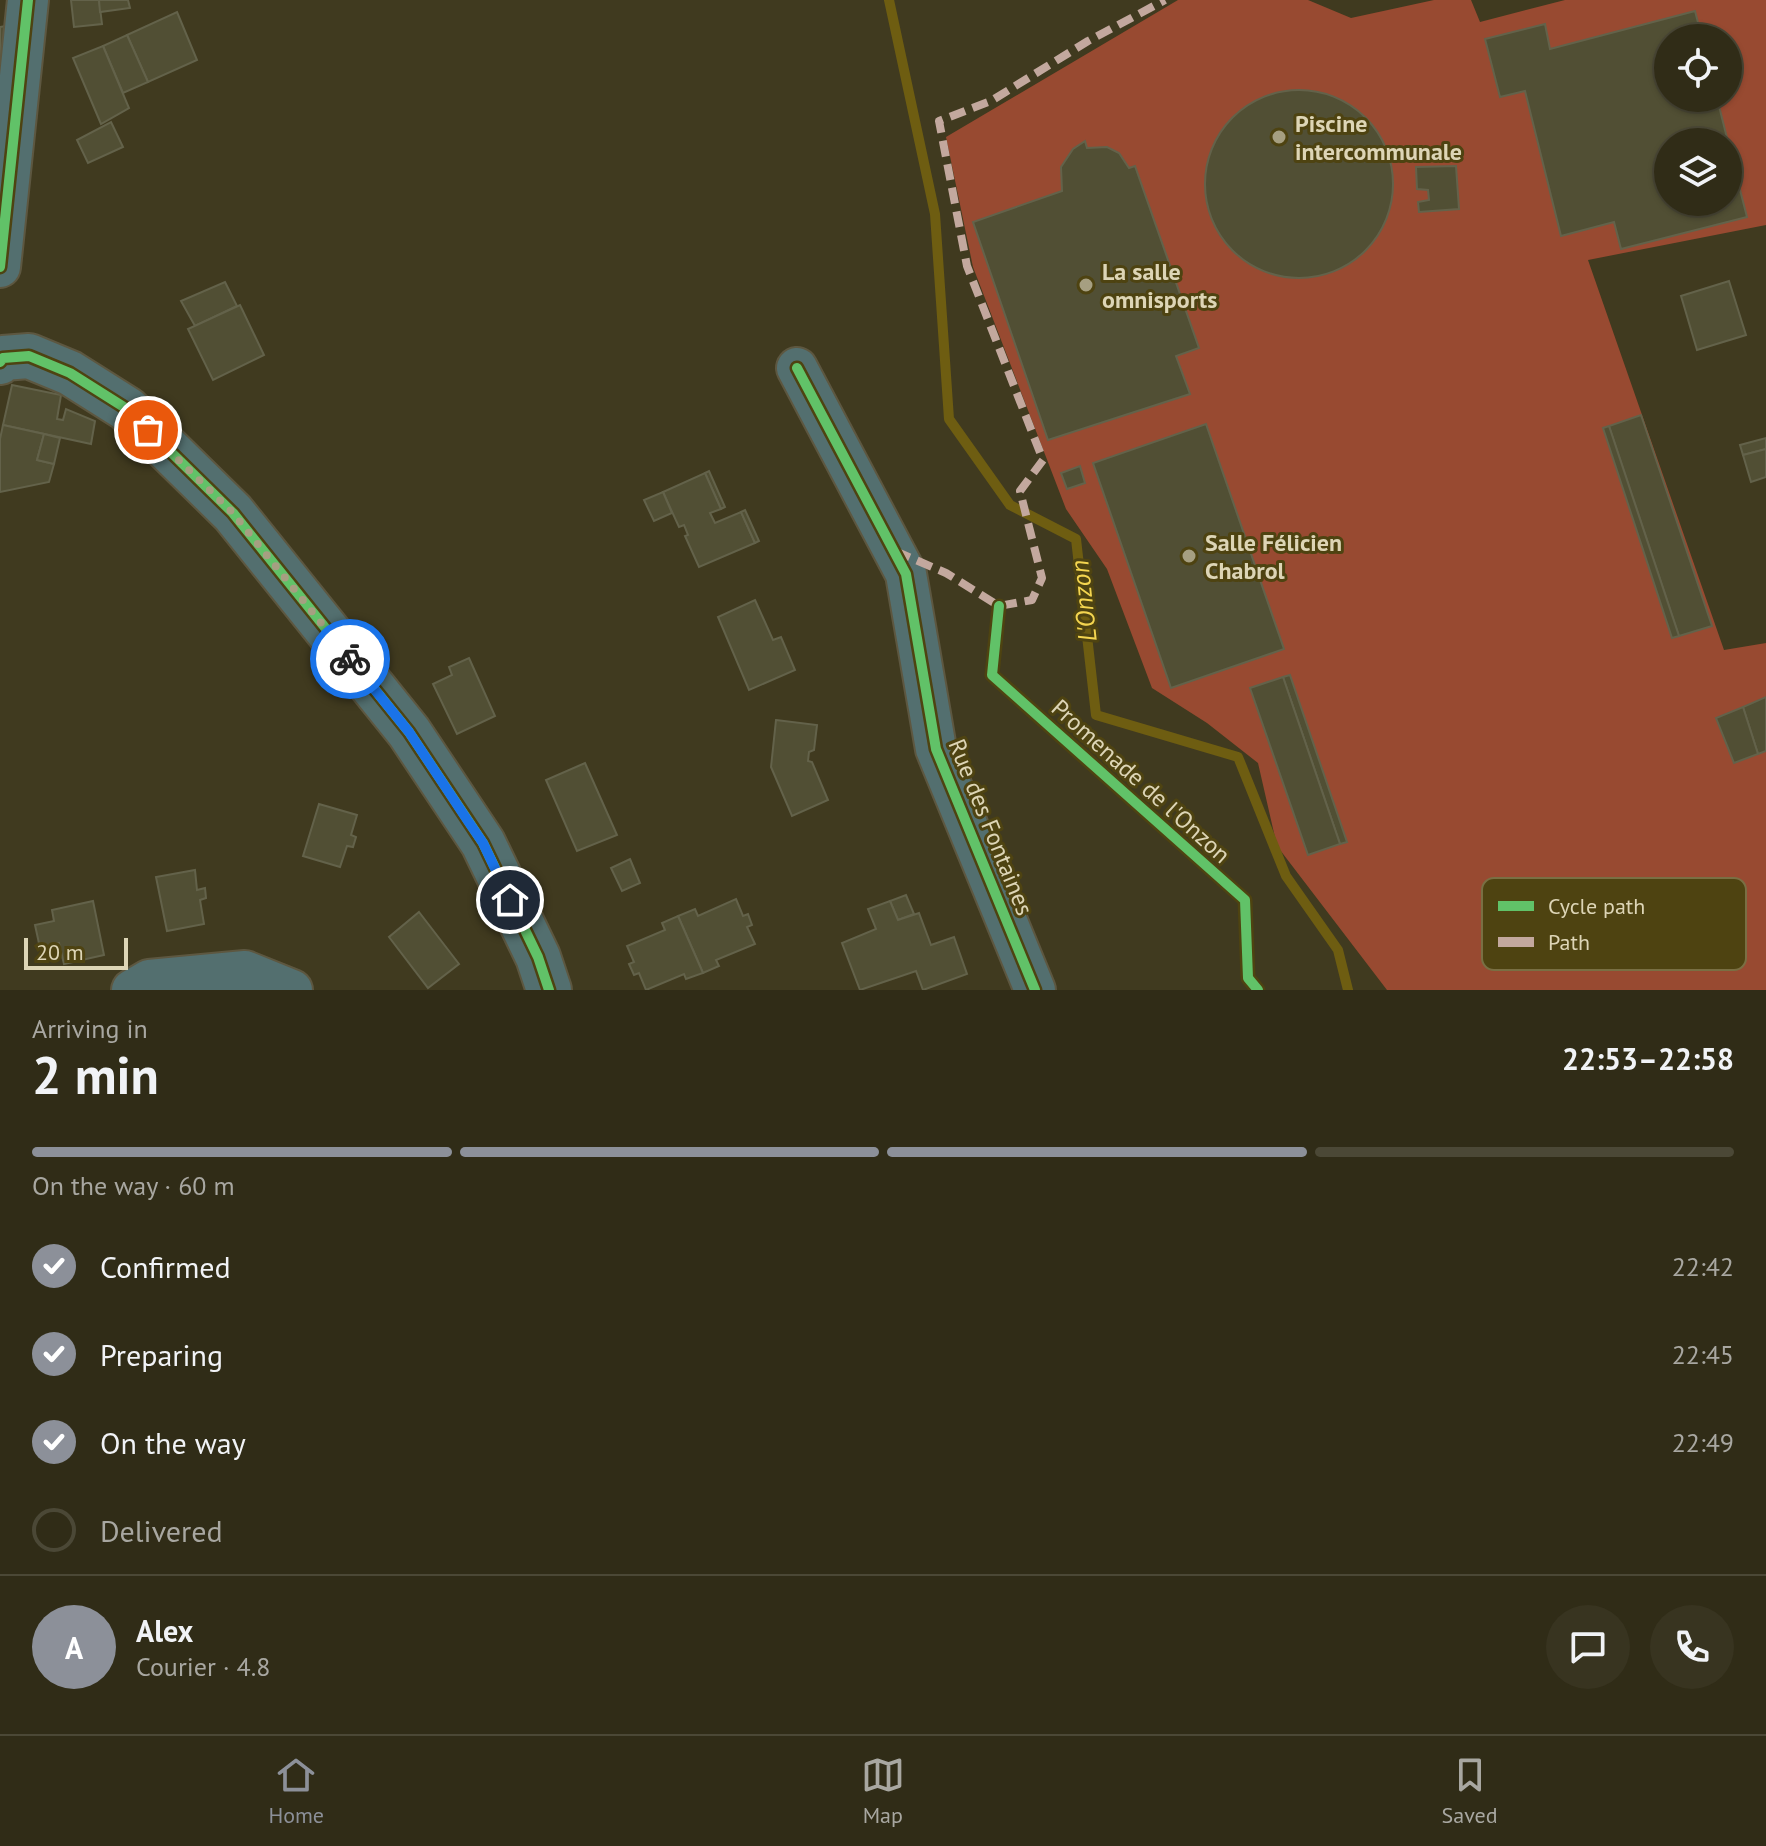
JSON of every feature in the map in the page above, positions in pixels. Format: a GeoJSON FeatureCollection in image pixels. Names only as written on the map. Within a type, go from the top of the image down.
{"type":"FeatureCollection","features":[{"type":"Feature","properties":{"kind":"street"},"geometry":{"type":"LineString","coordinates":[[0,267],[28,0]]}},
{"type":"Feature","properties":{"kind":"street"},"geometry":{"type":"LineString","coordinates":[[1,354],[29,356],[70,373],[127,409],[233,513],[409,732],[475,831],[538,957],[549,990]]}},
{"type":"Feature","properties":{"kind":"street","name":"Rue des Fontaines"},"geometry":{"type":"LineString","coordinates":[[797,368],[906,574],[936,749],[1035,990]]}},
{"type":"Feature","properties":{"kind":"street"},"geometry":{"type":"LineString","coordinates":[[132,990],[149,980],[245,971],[292,990]]}},
{"type":"Feature","properties":{"kind":"shaded area"},"geometry":{"type":"Polygon","coordinates":[[[1178,0],[1308,0],[1351,18],[1434,0],[1471,0],[1480,22],[1565,0],[1766,0],[1766,225],[1588,260],[1724,650],[1766,643],[1766,990],[1387,990],[1277,846],[1258,763],[1207,723],[1152,688],[1107,569],[1066,509],[973,267],[946,137],[1178,0]]]}},
{"type":"Feature","properties":{"kind":"building"},"geometry":{"type":"Polygon","coordinates":[[[71,0],[99,0],[102,24],[74,27],[71,0]]]}},
{"type":"Feature","properties":{"kind":"building"},"geometry":{"type":"Polygon","coordinates":[[[99,0],[128,0],[130,8],[100,12],[99,0]]]}},
{"type":"Feature","properties":{"kind":"building"},"geometry":{"type":"Polygon","coordinates":[[[1695,11],[1698,24],[1654,24],[1654,112],[1720,112],[1724,128],[1654,128],[1654,216],[1742,216],[1742,198],[1747,217],[1621,249],[1614,222],[1561,236],[1525,91],[1500,97],[1485,39],[1545,24],[1550,49],[1695,11]]]}},
{"type":"Feature","properties":{"kind":"building"},"geometry":{"type":"Polygon","coordinates":[[[177,12],[197,60],[148,82],[127,35],[177,12]]]}},
{"type":"Feature","properties":{"kind":"building"},"geometry":{"type":"Polygon","coordinates":[[[12,25],[7,72],[0,73],[0,27],[12,25]]]}},
{"type":"Feature","properties":{"kind":"building"},"geometry":{"type":"Polygon","coordinates":[[[127,35],[148,82],[123,93],[103,46],[127,35]]]}},
{"type":"Feature","properties":{"kind":"building"},"geometry":{"type":"Polygon","coordinates":[[[103,46],[129,108],[101,124],[73,58],[103,46]]]}},
{"type":"Feature","properties":{"kind":"building"},"geometry":{"type":"Polygon","coordinates":[[[1299,90],[1335,97],[1365,118],[1386,148],[1393,184],[1386,220],[1365,250],[1335,271],[1299,278],[1263,271],[1233,250],[1212,220],[1205,184],[1212,148],[1233,118],[1263,97],[1299,90]]]}},
{"type":"Feature","properties":{"kind":"building"},"geometry":{"type":"Polygon","coordinates":[[[111,122],[123,147],[88,163],[77,140],[111,122]]]}},
{"type":"Feature","properties":{"kind":"building","name":"La salle omnisports"},"geometry":{"type":"Polygon","coordinates":[[[1085,141],[1087,148],[1107,147],[1119,153],[1129,168],[1135,166],[1199,348],[1176,356],[1190,394],[1048,440],[973,222],[1062,191],[1061,167],[1073,149],[1085,141]]]}},
{"type":"Feature","properties":{"kind":"building"},"geometry":{"type":"Polygon","coordinates":[[[1456,166],[1459,209],[1419,212],[1418,202],[1429,200],[1428,190],[1417,189],[1416,167],[1456,166]]]}},
{"type":"Feature","properties":{"kind":"building"},"geometry":{"type":"Polygon","coordinates":[[[1729,281],[1746,335],[1697,350],[1681,296],[1729,281]]]}},
{"type":"Feature","properties":{"kind":"building"},"geometry":{"type":"Polygon","coordinates":[[[225,282],[237,306],[195,326],[181,301],[225,282]]]}},
{"type":"Feature","properties":{"kind":"building"},"geometry":{"type":"Polygon","coordinates":[[[240,305],[264,355],[213,380],[188,329],[240,305]]]}},
{"type":"Feature","properties":{"kind":"building"},"geometry":{"type":"Polygon","coordinates":[[[12,385],[61,395],[57,419],[63,420],[66,409],[95,421],[91,444],[3,425],[12,385]]]}},
{"type":"Feature","properties":{"kind":"building"},"geometry":{"type":"Polygon","coordinates":[[[1641,415],[1712,626],[1679,636],[1609,426],[1641,415]]]}},
{"type":"Feature","properties":{"kind":"building","name":"Salle Félicien Chabrol"},"geometry":{"type":"Polygon","coordinates":[[[1206,424],[1284,649],[1171,688],[1093,463],[1206,424]]]}},
{"type":"Feature","properties":{"kind":"building"},"geometry":{"type":"Polygon","coordinates":[[[3,425],[44,434],[37,460],[54,464],[49,482],[0,492],[3,425]]]}},
{"type":"Feature","properties":{"kind":"building"},"geometry":{"type":"Polygon","coordinates":[[[1609,426],[1679,636],[1672,638],[1603,428],[1609,426]]]}},
{"type":"Feature","properties":{"kind":"building"},"geometry":{"type":"Polygon","coordinates":[[[44,434],[60,438],[54,464],[37,460],[44,434]]]}},
{"type":"Feature","properties":{"kind":"building"},"geometry":{"type":"Polygon","coordinates":[[[1766,438],[1766,449],[1743,455],[1740,445],[1766,438]]]}},
{"type":"Feature","properties":{"kind":"building"},"geometry":{"type":"Polygon","coordinates":[[[1766,449],[1766,477],[1751,482],[1743,455],[1766,449]]]}},
{"type":"Feature","properties":{"kind":"building"},"geometry":{"type":"Polygon","coordinates":[[[1080,466],[1085,483],[1067,489],[1061,473],[1080,466]]]}},
{"type":"Feature","properties":{"kind":"building"},"geometry":{"type":"Polygon","coordinates":[[[709,471],[725,507],[721,509],[705,473],[709,471]]]}},
{"type":"Feature","properties":{"kind":"building"},"geometry":{"type":"Polygon","coordinates":[[[705,473],[721,509],[710,513],[715,523],[741,512],[755,543],[699,567],[685,536],[688,535],[684,525],[679,527],[663,492],[705,473]]]}},
{"type":"Feature","properties":{"kind":"building"},"geometry":{"type":"Polygon","coordinates":[[[663,492],[672,513],[654,521],[644,500],[663,492]]]}},
{"type":"Feature","properties":{"kind":"building"},"geometry":{"type":"Polygon","coordinates":[[[745,510],[759,541],[755,543],[741,512],[745,510]]]}},
{"type":"Feature","properties":{"kind":"building"},"geometry":{"type":"Polygon","coordinates":[[[755,600],[773,640],[781,637],[795,670],[749,690],[718,617],[755,600]]]}},
{"type":"Feature","properties":{"kind":"building"},"geometry":{"type":"Polygon","coordinates":[[[469,658],[495,716],[457,734],[433,684],[452,675],[449,667],[469,658]]]}},
{"type":"Feature","properties":{"kind":"building"},"geometry":{"type":"Polygon","coordinates":[[[1290,675],[1347,842],[1340,844],[1283,677],[1290,675]]]}},
{"type":"Feature","properties":{"kind":"building"},"geometry":{"type":"Polygon","coordinates":[[[1283,677],[1340,844],[1308,855],[1250,688],[1283,677]]]}},
{"type":"Feature","properties":{"kind":"building"},"geometry":{"type":"Polygon","coordinates":[[[1766,697],[1766,751],[1758,754],[1743,707],[1766,697]]]}},
{"type":"Feature","properties":{"kind":"building"},"geometry":{"type":"Polygon","coordinates":[[[1743,707],[1758,754],[1734,763],[1716,718],[1743,707]]]}},
{"type":"Feature","properties":{"kind":"building"},"geometry":{"type":"Polygon","coordinates":[[[776,720],[817,725],[814,750],[809,752],[808,761],[812,762],[828,800],[792,816],[771,767],[776,720]]]}},
{"type":"Feature","properties":{"kind":"building"},"geometry":{"type":"Polygon","coordinates":[[[585,763],[617,835],[577,851],[546,780],[585,763]]]}},
{"type":"Feature","properties":{"kind":"building"},"geometry":{"type":"Polygon","coordinates":[[[319,804],[357,815],[351,835],[356,837],[353,847],[347,846],[340,867],[303,856],[319,804]]]}},
{"type":"Feature","properties":{"kind":"building"},"geometry":{"type":"Polygon","coordinates":[[[630,859],[640,883],[622,891],[611,868],[630,859]]]}},
{"type":"Feature","properties":{"kind":"building"},"geometry":{"type":"Polygon","coordinates":[[[195,870],[197,890],[205,888],[206,898],[200,900],[204,924],[167,931],[156,877],[195,870]]]}},
{"type":"Feature","properties":{"kind":"building"},"geometry":{"type":"Polygon","coordinates":[[[906,895],[914,914],[898,920],[890,901],[906,895]]]}},
{"type":"Feature","properties":{"kind":"building"},"geometry":{"type":"Polygon","coordinates":[[[736,899],[743,916],[748,914],[752,925],[747,927],[755,944],[716,960],[719,966],[703,973],[678,916],[695,909],[698,916],[736,899]]]}},
{"type":"Feature","properties":{"kind":"building"},"geometry":{"type":"Polygon","coordinates":[[[93,901],[104,955],[64,964],[59,943],[40,948],[35,925],[54,921],[52,910],[93,901]]]}},
{"type":"Feature","properties":{"kind":"building"},"geometry":{"type":"Polygon","coordinates":[[[890,901],[898,920],[919,913],[931,945],[954,937],[967,974],[923,990],[916,971],[860,990],[842,943],[876,929],[868,909],[890,901]]]}},
{"type":"Feature","properties":{"kind":"building"},"geometry":{"type":"Polygon","coordinates":[[[419,912],[459,964],[428,988],[389,937],[419,912]]]}},
{"type":"Feature","properties":{"kind":"building"},"geometry":{"type":"Polygon","coordinates":[[[678,916],[703,973],[686,979],[684,974],[646,990],[639,973],[634,975],[629,964],[634,962],[627,946],[665,930],[662,923],[678,916]]]}},
{"type":"Feature","properties":{"kind":"waterway","name":"L'Onzon"},"geometry":{"type":"LineString","coordinates":[[889,0],[935,214],[949,419],[1010,505],[1076,539],[1096,715],[1238,757],[1286,876],[1338,950],[1348,990]]}},
{"type":"Feature","properties":{"kind":"marked path"},"geometry":{"type":"LineString","coordinates":[[895,551],[946,573],[999,606],[1032,600],[1042,578],[1020,491],[1043,460],[967,266],[939,121],[991,101],[1088,41],[1165,0]]}},
{"type":"Feature","properties":{"kind":"cycle path"},"geometry":{"type":"LineString","coordinates":[[0,267],[28,0]]}},
{"type":"Feature","properties":{"kind":"cycle path"},"geometry":{"type":"LineString","coordinates":[[0,362],[3,358],[29,356],[70,373],[127,409],[233,513],[409,732],[483,843],[538,957],[549,990]]}},
{"type":"Feature","properties":{"kind":"cycle path"},"geometry":{"type":"LineString","coordinates":[[797,368],[906,574],[936,749],[1035,990]]}},
{"type":"Feature","properties":{"kind":"cycle path","name":"Promenade de l'Onzon"},"geometry":{"type":"LineString","coordinates":[[999,606],[992,675],[1245,900],[1248,978],[1258,990]]}},
{"type":"Feature","properties":{"kind":"way so far"},"geometry":{"type":"LineString","coordinates":[[148,430],[233,513],[350,659]]}},
{"type":"Feature","properties":{"kind":"place","name":"Piscine intercommunale"},"geometry":{"type":"Point","coordinates":[1279,137]}},
{"type":"Feature","properties":{"kind":"place","name":"La salle omnisports"},"geometry":{"type":"Point","coordinates":[1086,285]}},
{"type":"Feature","properties":{"kind":"place","name":"Salle Félicien Chabrol"},"geometry":{"type":"Point","coordinates":[1189,556]}},
{"type":"Feature","properties":{"kind":"route"},"geometry":{"type":"LineString","coordinates":[[350,659],[409,732],[483,843],[510,900]]}}]}
